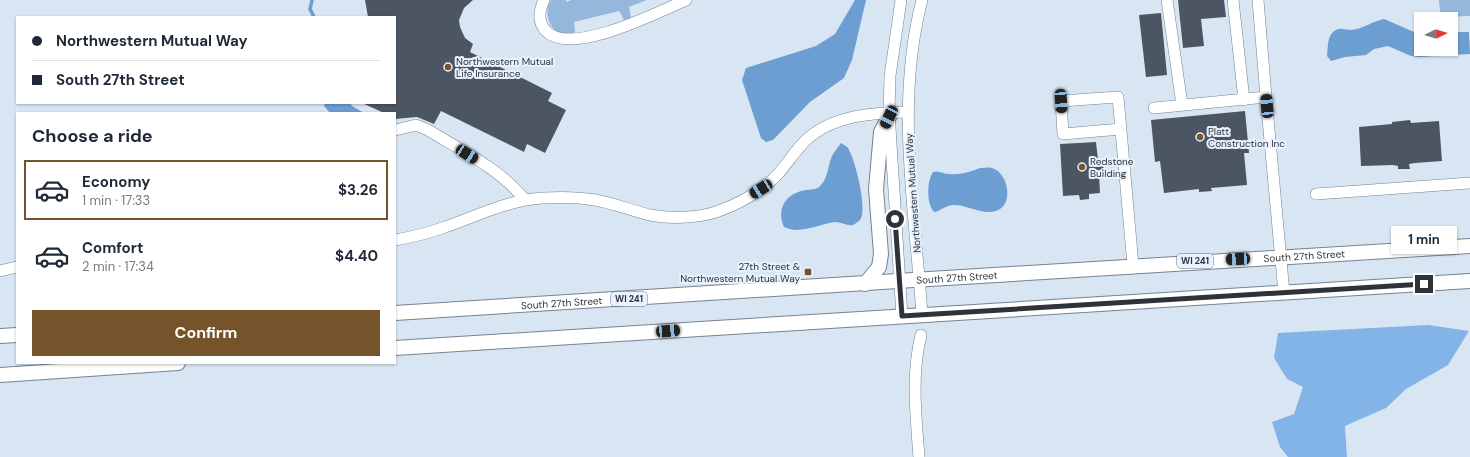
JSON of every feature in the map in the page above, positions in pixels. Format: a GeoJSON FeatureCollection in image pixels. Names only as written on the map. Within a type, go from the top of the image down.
{"type":"FeatureCollection","features":[{"type":"Feature","properties":{"kind":"main road"},"geometry":{"type":"LineString","coordinates":[[865,284],[879,266],[881,254],[876,189],[882,132],[889,115]]}},
{"type":"Feature","properties":{"kind":"main road","name":"South 27th Street"},"geometry":{"type":"LineString","coordinates":[[396,313],[899,282],[1133,265],[1470,246]]}},
{"type":"Feature","properties":{"kind":"main road"},"geometry":{"type":"LineString","coordinates":[[396,348],[1470,281]]}},
{"type":"Feature","properties":{"kind":"main road"},"geometry":{"type":"LineString","coordinates":[[0,336],[16,335]]}},
{"type":"Feature","properties":{"kind":"main road"},"geometry":{"type":"LineString","coordinates":[[0,375],[163,364]]}},
{"type":"Feature","properties":{"kind":"street"},"geometry":{"type":"LineString","coordinates":[[544,0],[540,10],[540,21],[544,29],[555,39],[564,40],[600,34],[636,23],[686,0]]}},
{"type":"Feature","properties":{"kind":"street","name":"Northwestern Mutual Way"},"geometry":{"type":"LineString","coordinates":[[901,0],[891,68],[889,115],[902,316]]}},
{"type":"Feature","properties":{"kind":"street","name":"Northwestern Mutual Way"},"geometry":{"type":"LineString","coordinates":[[922,0],[914,40],[907,112],[922,315]]}},
{"type":"Feature","properties":{"kind":"street"},"geometry":{"type":"LineString","coordinates":[[1167,0],[1182,105]]}},
{"type":"Feature","properties":{"kind":"street"},"geometry":{"type":"LineString","coordinates":[[1232,0],[1244,100]]}},
{"type":"Feature","properties":{"kind":"street"},"geometry":{"type":"LineString","coordinates":[[1258,0],[1284,293]]}},
{"type":"Feature","properties":{"kind":"street"},"geometry":{"type":"LineString","coordinates":[[1121,129],[1063,134],[1061,101],[1118,97],[1121,129],[1133,265]]}},
{"type":"Feature","properties":{"kind":"street"},"geometry":{"type":"LineString","coordinates":[[1154,108],[1266,98]]}},
{"type":"Feature","properties":{"kind":"street"},"geometry":{"type":"LineString","coordinates":[[396,240],[444,228],[484,212],[525,200],[567,198],[594,199],[651,215],[682,217],[702,215],[738,203],[761,189],[777,175],[805,141],[830,125],[851,117],[889,115],[907,112]]}},
{"type":"Feature","properties":{"kind":"street"},"geometry":{"type":"LineString","coordinates":[[396,130],[416,125],[428,130],[500,175],[515,188],[525,200]]}},
{"type":"Feature","properties":{"kind":"street"},"geometry":{"type":"LineString","coordinates":[[1316,194],[1470,183]]}},
{"type":"Feature","properties":{"kind":"street"},"geometry":{"type":"LineString","coordinates":[[0,271],[16,267]]}},
{"type":"Feature","properties":{"kind":"street"},"geometry":{"type":"LineString","coordinates":[[919,457],[914,399],[915,357],[921,335]]}},
{"type":"Feature","properties":{"kind":"shaded area"},"geometry":{"type":"Polygon","coordinates":[[[551,0],[566,0],[567,2],[571,0],[647,0],[629,7],[631,18],[624,20],[619,11],[574,22],[575,32],[568,35],[557,32],[549,21],[548,7],[551,0]]]}},
{"type":"Feature","properties":{"kind":"shaded area"},"geometry":{"type":"Polygon","coordinates":[[[855,0],[866,0],[852,60],[844,78],[810,102],[773,140],[766,142],[761,138],[742,80],[746,68],[816,46],[835,34],[855,0]]]}},
{"type":"Feature","properties":{"kind":"shaded area"},"geometry":{"type":"Polygon","coordinates":[[[1439,0],[1470,0],[1470,16],[1458,16],[1458,12],[1440,12],[1439,0]]]}},
{"type":"Feature","properties":{"kind":"shaded area"},"geometry":{"type":"Polygon","coordinates":[[[1384,19],[1414,32],[1414,56],[1436,56],[1419,57],[1411,56],[1388,46],[1374,49],[1366,55],[1345,57],[1331,61],[1327,56],[1328,43],[1331,34],[1335,30],[1351,30],[1364,27],[1384,19]]]}},
{"type":"Feature","properties":{"kind":"shaded area"},"geometry":{"type":"Polygon","coordinates":[[[1458,32],[1469,32],[1470,54],[1458,55],[1458,32]]]}},
{"type":"Feature","properties":{"kind":"shaded area"},"geometry":{"type":"Polygon","coordinates":[[[325,104],[351,104],[362,112],[329,112],[324,106],[325,104]]]}},
{"type":"Feature","properties":{"kind":"shaded area"},"geometry":{"type":"Polygon","coordinates":[[[841,143],[848,148],[851,154],[860,184],[862,214],[860,220],[853,225],[835,222],[796,230],[784,227],[781,216],[783,205],[795,193],[819,187],[825,179],[832,156],[841,143]]]}},
{"type":"Feature","properties":{"kind":"shaded area"},"geometry":{"type":"Polygon","coordinates":[[[980,168],[992,168],[998,171],[1002,176],[1007,190],[1007,197],[1002,208],[996,211],[985,212],[964,206],[954,205],[934,212],[931,208],[928,192],[933,172],[937,171],[947,174],[957,174],[980,168]]]}},
{"type":"Feature","properties":{"kind":"shaded area"},"geometry":{"type":"Polygon","coordinates":[[[1428,325],[1469,331],[1448,365],[1406,389],[1386,408],[1345,426],[1347,457],[1288,457],[1280,447],[1272,422],[1294,414],[1303,387],[1287,379],[1274,358],[1278,333],[1428,325]]]}},
{"type":"Feature","properties":{"kind":"building","name":"Northwestern Mutual Life Insurance"},"geometry":{"type":"Polygon","coordinates":[[[365,0],[473,0],[464,8],[459,20],[460,27],[465,38],[473,44],[470,52],[552,93],[548,101],[566,110],[545,153],[527,144],[524,152],[441,111],[434,124],[417,117],[396,119],[396,112],[382,112],[364,104],[396,104],[396,16],[368,16],[365,0]]]}},
{"type":"Feature","properties":{"kind":"building"},"geometry":{"type":"Polygon","coordinates":[[[1178,0],[1224,0],[1226,17],[1201,19],[1204,46],[1183,48],[1178,0]]]}},
{"type":"Feature","properties":{"kind":"building"},"geometry":{"type":"Polygon","coordinates":[[[1161,13],[1167,75],[1146,77],[1139,15],[1161,13]]]}},
{"type":"Feature","properties":{"kind":"building","name":"Platt Construction Inc"},"geometry":{"type":"Polygon","coordinates":[[[1245,111],[1249,153],[1244,153],[1247,185],[1211,188],[1212,191],[1199,192],[1199,189],[1164,193],[1160,161],[1155,162],[1151,120],[1245,111]]]}},
{"type":"Feature","properties":{"kind":"building"},"geometry":{"type":"Polygon","coordinates":[[[1410,120],[1411,123],[1439,121],[1442,161],[1409,164],[1410,169],[1398,169],[1398,166],[1393,165],[1361,166],[1359,127],[1392,124],[1392,122],[1410,120]]]}},
{"type":"Feature","properties":{"kind":"building","name":"Redstone Building"},"geometry":{"type":"Polygon","coordinates":[[[1096,142],[1098,160],[1099,162],[1103,162],[1104,172],[1100,172],[1099,175],[1100,193],[1089,194],[1089,199],[1080,200],[1079,195],[1063,196],[1060,144],[1096,142]]]}},
{"type":"Feature","properties":{"kind":"waterway"},"geometry":{"type":"LineString","coordinates":[[312,0],[310,9],[314,16]]}},
{"type":"Feature","properties":{"kind":"place","name":"Northwestern Mutual Life Insurance"},"geometry":{"type":"Point","coordinates":[448,67]}},
{"type":"Feature","properties":{"kind":"place","name":"Platt Construction Inc"},"geometry":{"type":"Point","coordinates":[1200,137]}},
{"type":"Feature","properties":{"kind":"place","name":"Redstone Building"},"geometry":{"type":"Point","coordinates":[1082,167]}},
{"type":"Feature","properties":{"kind":"place","name":"27th Street & Northwestern Mutual Way"},"geometry":{"type":"Point","coordinates":[808,272]}},
{"type":"Feature","properties":{"kind":"route"},"geometry":{"type":"LineString","coordinates":[[895,219],[902,316],[1424,284]]}}]}
